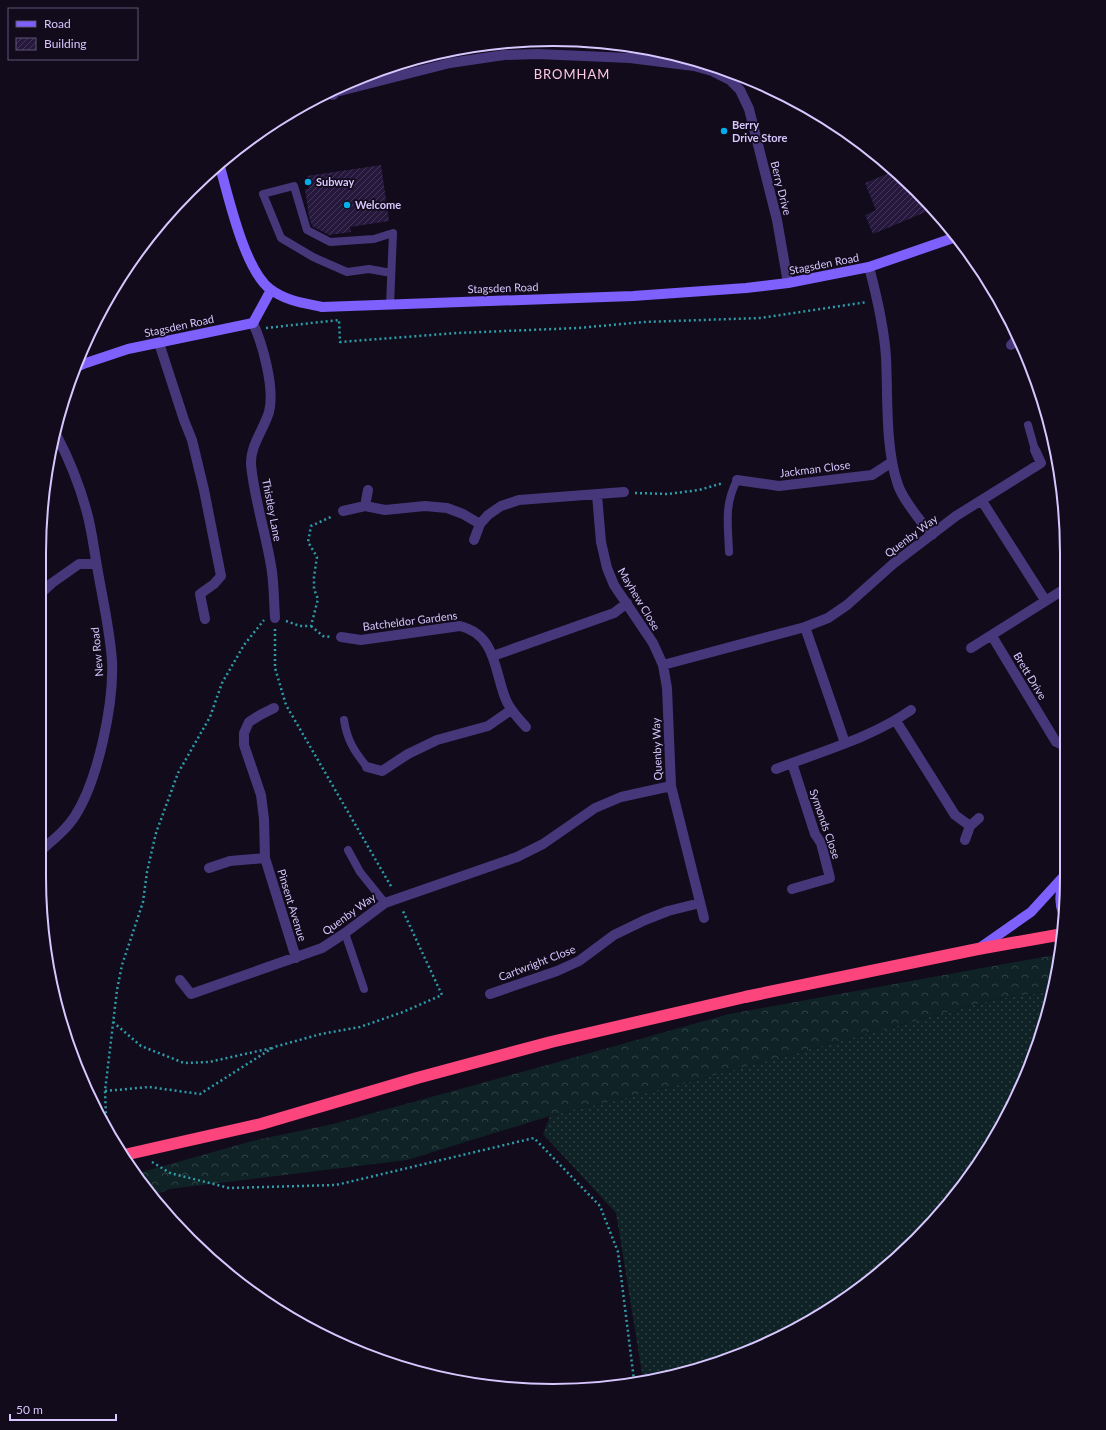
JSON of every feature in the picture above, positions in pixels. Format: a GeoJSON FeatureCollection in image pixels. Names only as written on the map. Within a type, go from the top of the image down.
{"type":"FeatureCollection","features":[{"type":"Feature","properties":{"kind":"highway"},"geometry":{"type":"LineString","coordinates":[[130,1154],[261,1124],[417,1078],[552,1042],[745,997],[978,949],[1057,935]]}},
{"type":"Feature","properties":{"kind":"street","name":"Berry Drive"},"geometry":{"type":"LineString","coordinates":[[353,88],[450,63],[504,55],[536,54],[665,59]]}},
{"type":"Feature","properties":{"kind":"street","name":"Berry Drive"},"geometry":{"type":"LineString","coordinates":[[716,73],[730,80],[740,90],[749,109],[777,220],[788,283]]}},
{"type":"Feature","properties":{"kind":"street"},"geometry":{"type":"LineString","coordinates":[[221,170],[233,216],[248,254],[260,278],[271,290],[253,323]]}},
{"type":"Feature","properties":{"kind":"street","name":"Stagsden Road"},"geometry":{"type":"LineString","coordinates":[[271,290],[292,301],[322,307],[670,294],[788,283],[832,275],[869,267],[951,239]]}},
{"type":"Feature","properties":{"kind":"street"},"geometry":{"type":"LineString","coordinates":[[869,267],[882,321],[886,356],[892,462],[898,486],[932,536]]}},
{"type":"Feature","properties":{"kind":"street","name":"Stagsden Road"},"geometry":{"type":"LineString","coordinates":[[84,361],[128,349],[253,323]]}},
{"type":"Feature","properties":{"kind":"street","name":"Thistley Lane"},"geometry":{"type":"LineString","coordinates":[[253,323],[259,336],[270,383],[269,411],[254,446],[251,462],[272,572],[275,618]]}},
{"type":"Feature","properties":{"kind":"street"},"geometry":{"type":"LineString","coordinates":[[159,343],[192,440],[204,490],[221,576],[214,584],[200,594],[205,619]]}},
{"type":"Feature","properties":{"kind":"street","name":"New Road"},"geometry":{"type":"LineString","coordinates":[[46,846],[56,838],[75,816],[88,788],[100,753],[107,722],[111,691],[112,661],[87,510],[76,479],[59,440]]}},
{"type":"Feature","properties":{"kind":"street","name":"Quenby Way"},"geometry":{"type":"LineString","coordinates":[[180,980],[191,994],[322,948],[385,903],[517,858],[543,844],[595,808],[620,797],[670,786],[666,688],[663,665],[804,627],[828,618],[847,605],[893,564],[932,536],[956,516],[1042,463],[1036,450]]}},
{"type":"Feature","properties":{"kind":"street","name":"Jackman Close"},"geometry":{"type":"LineString","coordinates":[[737,480],[778,486],[872,474],[892,462]]}},
{"type":"Feature","properties":{"kind":"street"},"geometry":{"type":"LineString","coordinates":[[365,506],[368,490]]}},
{"type":"Feature","properties":{"kind":"street"},"geometry":{"type":"LineString","coordinates":[[474,540],[480,524],[488,515],[501,506],[519,500],[624,492]]}},
{"type":"Feature","properties":{"kind":"street","name":"Mayhew Close"},"geometry":{"type":"LineString","coordinates":[[597,495],[601,542],[607,568],[614,585],[653,643],[663,665]]}},
{"type":"Feature","properties":{"kind":"street"},"geometry":{"type":"LineString","coordinates":[[982,500],[1045,600]]}},
{"type":"Feature","properties":{"kind":"street"},"geometry":{"type":"LineString","coordinates":[[343,511],[365,506],[385,510],[425,506],[447,508],[463,514],[480,524]]}},
{"type":"Feature","properties":{"kind":"street"},"geometry":{"type":"LineString","coordinates":[[46,588],[79,564],[96,564]]}},
{"type":"Feature","properties":{"kind":"street"},"geometry":{"type":"LineString","coordinates":[[971,648],[1060,592]]}},
{"type":"Feature","properties":{"kind":"street"},"geometry":{"type":"LineString","coordinates":[[493,656],[614,613],[627,603]]}},
{"type":"Feature","properties":{"kind":"street","name":"Batcheldor Gardens"},"geometry":{"type":"LineString","coordinates":[[341,637],[361,640],[460,626],[468,628],[481,636],[493,656],[506,700],[511,710],[526,727]]}},
{"type":"Feature","properties":{"kind":"street"},"geometry":{"type":"LineString","coordinates":[[804,627],[845,743]]}},
{"type":"Feature","properties":{"kind":"street","name":"Brett Drive"},"geometry":{"type":"LineString","coordinates":[[992,636],[1056,742],[1060,744]]}},
{"type":"Feature","properties":{"kind":"street","name":"Pinsent Avenue"},"geometry":{"type":"LineString","coordinates":[[274,708],[249,722],[244,733],[244,745],[261,795],[264,819],[265,858],[296,958]]}},
{"type":"Feature","properties":{"kind":"street"},"geometry":{"type":"LineString","coordinates":[[367,767],[382,771],[408,754],[438,740],[488,726],[511,710]]}},
{"type":"Feature","properties":{"kind":"street"},"geometry":{"type":"LineString","coordinates":[[776,768],[865,736],[896,721],[911,710]]}},
{"type":"Feature","properties":{"kind":"street"},"geometry":{"type":"LineString","coordinates":[[896,721],[955,815],[970,826]]}},
{"type":"Feature","properties":{"kind":"street","name":"Symonds Close"},"geometry":{"type":"LineString","coordinates":[[792,763],[815,834],[821,843],[830,878],[792,889]]}},
{"type":"Feature","properties":{"kind":"street"},"geometry":{"type":"LineString","coordinates":[[670,786],[704,918]]}},
{"type":"Feature","properties":{"kind":"street"},"geometry":{"type":"LineString","coordinates":[[964,840],[970,826],[979,818]]}},
{"type":"Feature","properties":{"kind":"street","name":"Pinsent Avenue"},"geometry":{"type":"LineString","coordinates":[[209,868],[230,861],[265,858]]}},
{"type":"Feature","properties":{"kind":"street"},"geometry":{"type":"LineString","coordinates":[[978,949],[1031,912],[1060,880]]}},
{"type":"Feature","properties":{"kind":"street","name":"Cartwright Close"},"geometry":{"type":"LineString","coordinates":[[490,994],[579,962],[614,935],[646,920],[700,903]]}},
{"type":"Feature","properties":{"kind":"lane"},"geometry":{"type":"LineString","coordinates":[[390,305],[393,233],[374,239],[330,242],[307,230],[294,186],[263,194],[280,238],[313,257],[347,272],[370,269],[391,272]]}},
{"type":"Feature","properties":{"kind":"lane"},"geometry":{"type":"LineString","coordinates":[[1028,424],[1036,450]]}},
{"type":"Feature","properties":{"kind":"lane"},"geometry":{"type":"LineString","coordinates":[[729,552],[728,507],[732,490],[737,480]]}},
{"type":"Feature","properties":{"kind":"lane"},"geometry":{"type":"LineString","coordinates":[[344,720],[346,734],[353,749],[367,767]]}},
{"type":"Feature","properties":{"kind":"lane"},"geometry":{"type":"LineString","coordinates":[[348,850],[360,872],[385,903]]}},
{"type":"Feature","properties":{"kind":"lane"},"geometry":{"type":"LineString","coordinates":[[345,933],[364,989]]}},
{"type":"Feature","properties":{"kind":"path"},"geometry":{"type":"LineString","coordinates":[[253,323],[265,328],[339,320],[340,342],[457,333],[578,328],[644,322],[761,318],[877,300]]}},
{"type":"Feature","properties":{"kind":"path"},"geometry":{"type":"LineString","coordinates":[[624,492],[668,494],[700,490],[737,480]]}},
{"type":"Feature","properties":{"kind":"path"},"geometry":{"type":"LineString","coordinates":[[311,626],[318,598],[314,589],[316,557],[308,542],[311,526],[343,511]]}},
{"type":"Feature","properties":{"kind":"path"},"geometry":{"type":"LineString","coordinates":[[113,1022],[141,1046],[184,1063],[209,1062],[274,1047],[321,1034],[360,1027],[403,1012],[442,995],[398,898],[286,705],[274,668],[275,618]]}},
{"type":"Feature","properties":{"kind":"path"},"geometry":{"type":"LineString","coordinates":[[106,1115],[104,1091],[122,965],[143,902],[156,833],[178,773],[210,717],[222,683],[244,645],[265,620],[275,618],[300,626],[311,626],[323,636],[341,637]]}},
{"type":"Feature","properties":{"kind":"path"},"geometry":{"type":"LineString","coordinates":[[104,1091],[149,1087],[200,1094],[274,1047]]}},
{"type":"Feature","properties":{"kind":"path"},"geometry":{"type":"LineString","coordinates":[[130,1154],[170,1173],[229,1188],[336,1185],[534,1138],[600,1206],[618,1252],[634,1377]]}},
{"type":"Feature","properties":{"kind":"green space"},"geometry":{"type":"Polygon","coordinates":[[[1054,955],[1047,992],[996,999],[678,1085],[550,1116],[407,1160],[170,1189],[158,1194],[141,1172],[256,1140],[333,1124],[729,1014],[1054,955]]]}},
{"type":"Feature","properties":{"kind":"green space"},"geometry":{"type":"Polygon","coordinates":[[[1047,992],[1033,1040],[1008,1101],[975,1159],[955,1186],[912,1236],[862,1279],[835,1299],[777,1332],[716,1357],[684,1367],[642,1376],[616,1213],[543,1134],[550,1116],[678,1085],[996,999],[1047,992]]]}},
{"type":"Feature","properties":{"kind":"building","name":"Welcome"},"geometry":{"type":"Polygon","coordinates":[[[381,165],[389,221],[350,227],[351,232],[329,235],[312,226],[309,217],[305,189],[309,189],[307,176],[381,165]]]}},
{"type":"Feature","properties":{"kind":"building"},"geometry":{"type":"Polygon","coordinates":[[[888,173],[912,194],[927,211],[873,234],[865,215],[876,210],[865,183],[888,173]]]}},
{"type":"Feature","properties":{"kind":"place","name":"Berry Drive Store"},"geometry":{"type":"Point","coordinates":[724,131]}},
{"type":"Feature","properties":{"kind":"place","name":"Subway"},"geometry":{"type":"Point","coordinates":[308,182]}},
{"type":"Feature","properties":{"kind":"place","name":"Welcome"},"geometry":{"type":"Point","coordinates":[347,205]}},
{"type":"Feature","properties":{"kind":"district","name":"BROMHAM"},"geometry":{"type":"Point","coordinates":[572,74]}}]}
